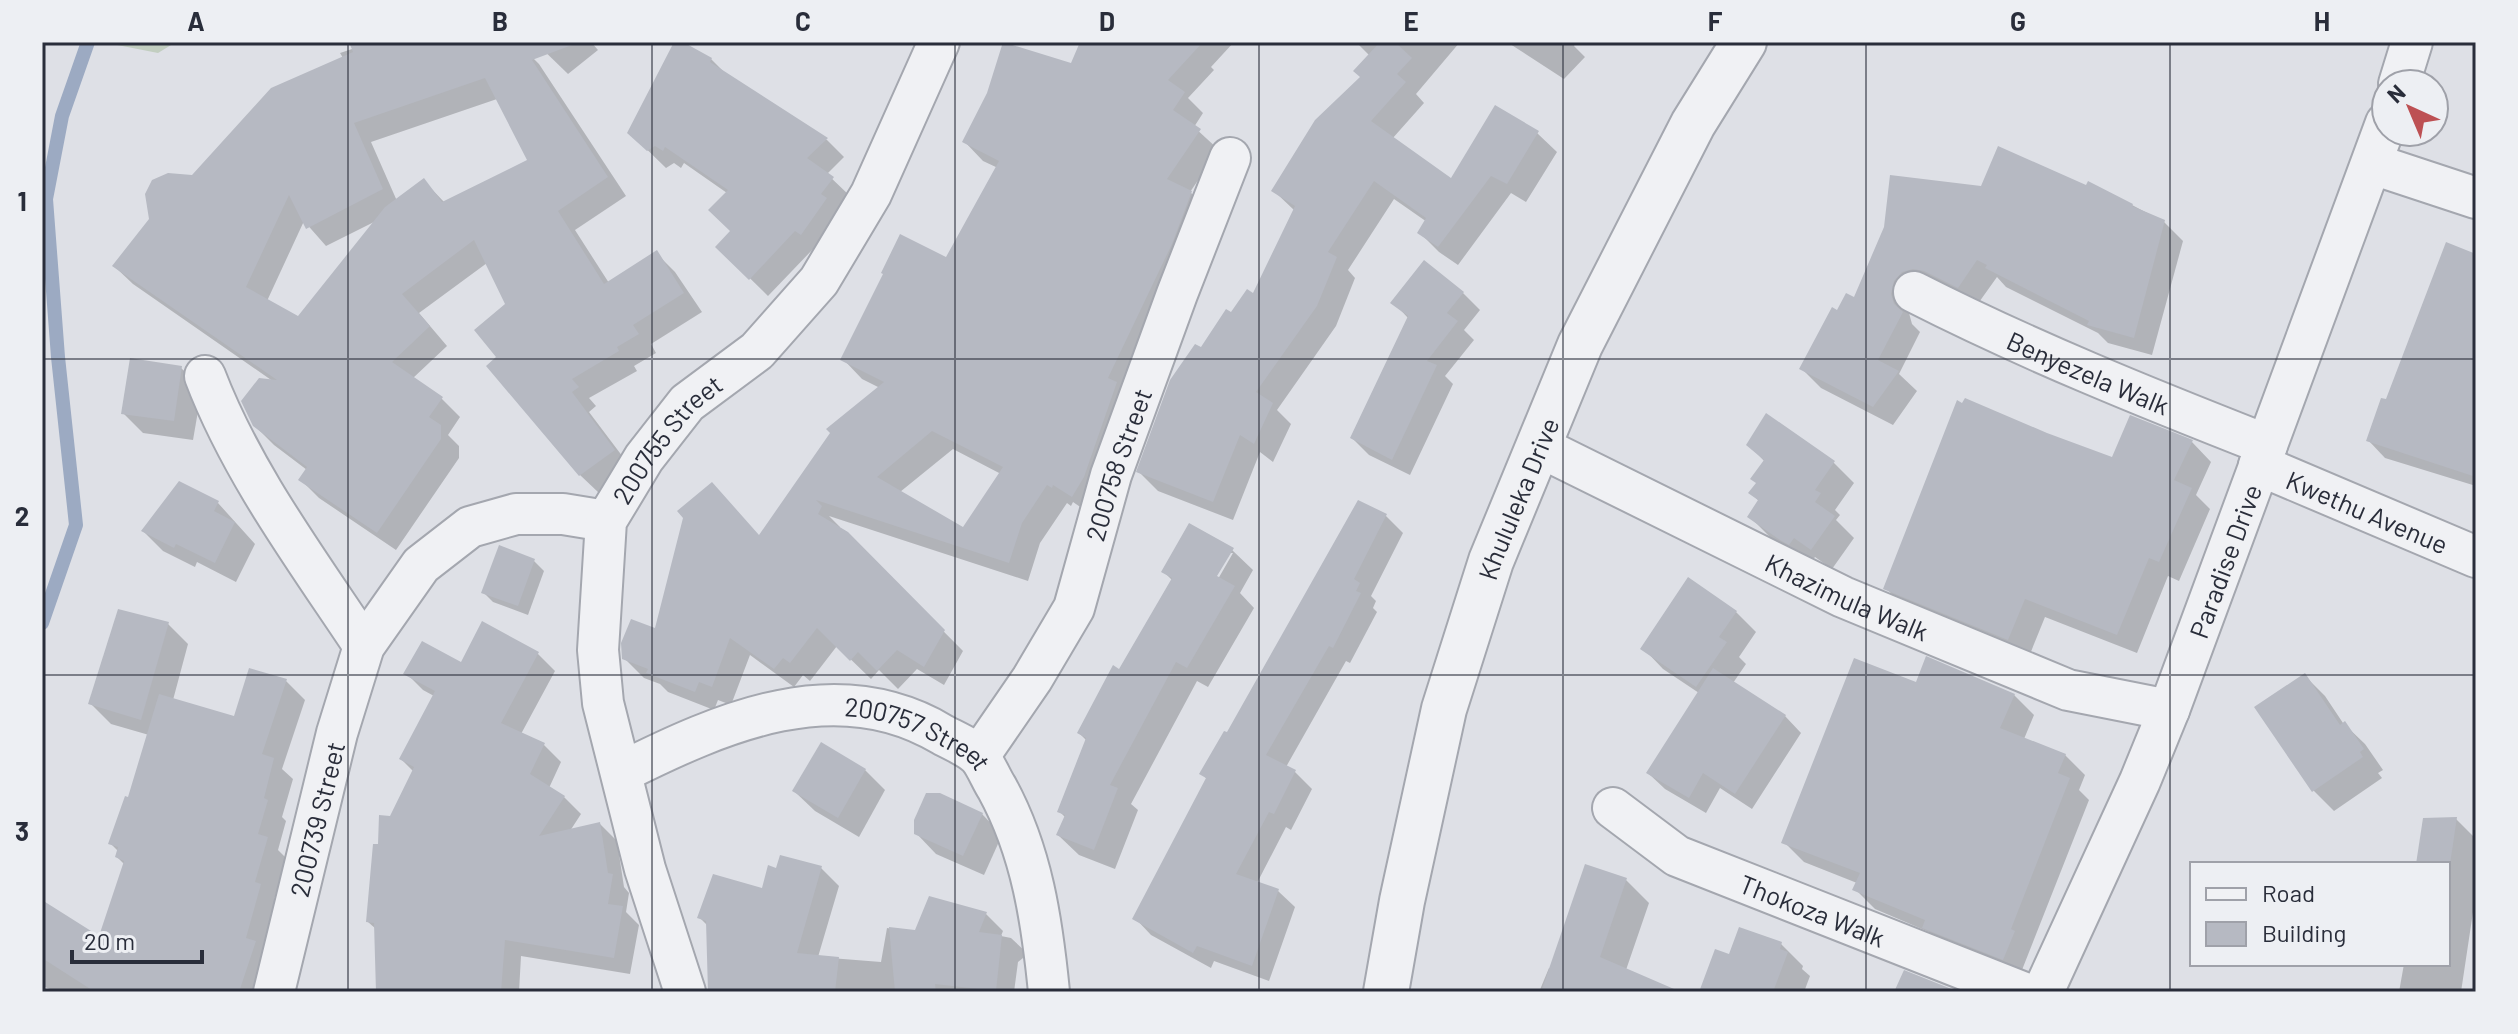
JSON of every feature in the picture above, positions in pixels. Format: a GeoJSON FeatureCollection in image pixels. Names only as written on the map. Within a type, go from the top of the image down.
{"type":"FeatureCollection","features":[{"type":"Feature","properties":{"kind":"street","name":"200755 Street"},"geometry":{"type":"LineString","coordinates":[[685,992],[645,869],[603,703],[598,650],[606,521],[644,458],[687,403],[757,351],[819,281],[871,194],[939,42]]}},
{"type":"Feature","properties":{"kind":"street","name":"Khululeka Drive"},"geometry":{"type":"LineString","coordinates":[[1386,992],[1402,901],[1444,709],[1491,561],[1580,345],[1693,124],[1744,42]]}},
{"type":"Feature","properties":{"kind":"street"},"geometry":{"type":"LineString","coordinates":[[2404,68],[2412,42]]}},
{"type":"Feature","properties":{"kind":"street","name":"Paradise Drive"},"geometry":{"type":"LineString","coordinates":[[2043,992],[2140,781],[2169,710],[2378,148]]}},
{"type":"Feature","properties":{"kind":"street","name":"200758 Street"},"geometry":{"type":"LineString","coordinates":[[979,756],[1032,679],[1074,608],[1111,475],[1171,308],[1230,158]]}},
{"type":"Feature","properties":{"kind":"street"},"geometry":{"type":"LineString","coordinates":[[2373,164],[2476,198]]}},
{"type":"Feature","properties":{"kind":"street","name":"Benyezela Walk"},"geometry":{"type":"LineString","coordinates":[[1914,292],[1986,329],[2263,455]]}},
{"type":"Feature","properties":{"kind":"street"},"geometry":{"type":"LineString","coordinates":[[205,376],[217,409],[277,515],[364,646]]}},
{"type":"Feature","properties":{"kind":"street","name":"Khazimula Walk"},"geometry":{"type":"LineString","coordinates":[[1538,446],[1871,609],[2068,690],[2169,710]]}},
{"type":"Feature","properties":{"kind":"street","name":"Kwethu Avenue"},"geometry":{"type":"LineString","coordinates":[[2263,455],[2476,557]]}},
{"type":"Feature","properties":{"kind":"street","name":"200739 Street"},"geometry":{"type":"LineString","coordinates":[[274,992],[337,733],[364,646],[421,565],[470,527],[516,514],[563,514],[606,521]]}},
{"type":"Feature","properties":{"kind":"street","name":"200757 Street"},"geometry":{"type":"LineString","coordinates":[[622,772],[686,740],[766,713],[820,704],[887,710],[931,728],[979,756],[1008,809],[1030,868],[1042,922],[1049,992]]}},
{"type":"Feature","properties":{"kind":"street","name":"Thokoza Walk"},"geometry":{"type":"LineString","coordinates":[[1613,808],[1677,856],[2022,992]]}},
{"type":"Feature","properties":{"kind":"green space"},"geometry":{"type":"Polygon","coordinates":[[[102,42],[176,42],[158,53],[102,42]]]}},
{"type":"Feature","properties":{"kind":"building"},"geometry":{"type":"Polygon","coordinates":[[[349,42],[571,42],[572,45],[532,60],[608,177],[558,211],[604,284],[657,250],[684,293],[633,325],[639,334],[617,347],[619,351],[572,379],[579,387],[572,392],[615,450],[579,476],[486,366],[496,357],[474,330],[505,304],[474,240],[402,294],[430,326],[392,362],[443,397],[429,417],[441,425],[441,439],[377,533],[298,480],[307,467],[253,426],[241,401],[259,378],[277,380],[112,266],[149,219],[145,194],[152,180],[168,173],[192,175],[271,88],[353,52],[349,42]],[[485,78],[354,123],[383,189],[306,229],[289,195],[246,287],[298,316],[385,207],[424,178],[442,202],[527,160],[485,78]]]}},
{"type":"Feature","properties":{"kind":"building"},"geometry":{"type":"Polygon","coordinates":[[[674,42],[683,42],[712,58],[710,62],[828,138],[807,158],[834,177],[821,194],[827,198],[801,235],[795,231],[749,280],[715,247],[730,231],[708,210],[728,190],[665,147],[663,151],[655,146],[647,151],[627,133],[674,42]]]}},
{"type":"Feature","properties":{"kind":"building"},"geometry":{"type":"Polygon","coordinates":[[[1003,42],[1071,63],[1080,42],[1203,42],[1168,80],[1185,92],[1173,110],[1201,129],[1167,179],[1192,191],[1172,244],[1108,378],[1117,382],[1084,477],[1072,497],[1053,485],[1052,488],[1047,485],[1022,523],[1009,563],[816,500],[822,506],[818,514],[848,532],[945,630],[924,667],[897,650],[877,671],[858,652],[850,661],[817,628],[790,663],[783,658],[774,669],[730,638],[712,687],[699,682],[695,692],[646,673],[648,669],[622,659],[621,643],[631,619],[655,628],[683,518],[677,511],[712,482],[759,535],[830,433],[826,429],[884,382],[840,360],[900,234],[946,257],[999,161],[962,142],[987,93],[1003,42]],[[932,431],[877,477],[963,527],[1003,467],[932,431]]]}},
{"type":"Feature","properties":{"kind":"building"},"geometry":{"type":"Polygon","coordinates":[[[1380,42],[1395,42],[1412,58],[1397,74],[1406,82],[1371,121],[1451,178],[1495,105],[1539,131],[1507,184],[1491,176],[1438,247],[1417,233],[1426,218],[1374,181],[1328,252],[1337,257],[1317,306],[1256,392],[1273,403],[1254,444],[1240,435],[1213,502],[1136,472],[1170,380],[1195,344],[1201,347],[1226,309],[1231,312],[1247,289],[1253,293],[1295,206],[1271,191],[1315,120],[1360,77],[1353,71],[1380,42]]]}},
{"type":"Feature","properties":{"kind":"building"},"geometry":{"type":"Polygon","coordinates":[[[1998,146],[2086,185],[2088,181],[2132,206],[2165,220],[2134,338],[2087,325],[2089,321],[1985,268],[1987,265],[1977,260],[1958,288],[1924,271],[1913,269],[1902,272],[1894,281],[1891,294],[1894,304],[1903,312],[1878,360],[1899,371],[1873,407],[1799,369],[1832,307],[1837,310],[1846,293],[1854,297],[1884,227],[1890,175],[1981,186],[1998,146]]]}},
{"type":"Feature","properties":{"kind":"building"},"geometry":{"type":"Polygon","coordinates":[[[2446,242],[2476,254],[2476,477],[2366,441],[2381,398],[2386,399],[2446,242]]]}},
{"type":"Feature","properties":{"kind":"building"},"geometry":{"type":"Polygon","coordinates":[[[1424,260],[1464,292],[1447,313],[1458,321],[1427,361],[1437,365],[1392,460],[1350,438],[1408,316],[1390,303],[1424,260]]]}},
{"type":"Feature","properties":{"kind":"building"},"geometry":{"type":"Polygon","coordinates":[[[130,358],[182,366],[174,421],[121,414],[130,358]]]}},
{"type":"Feature","properties":{"kind":"building"},"geometry":{"type":"Polygon","coordinates":[[[1965,398],[2112,457],[2130,415],[2193,440],[2174,480],[2192,488],[2159,562],[2149,558],[2117,635],[2025,599],[2008,640],[1883,589],[1957,400],[1962,403],[1965,398]]]}},
{"type":"Feature","properties":{"kind":"building"},"geometry":{"type":"Polygon","coordinates":[[[1766,413],[1835,461],[1815,490],[1821,493],[1815,502],[1835,516],[1811,550],[1794,538],[1789,545],[1747,517],[1758,500],[1748,493],[1756,483],[1750,479],[1764,460],[1746,445],[1766,413]]]}},
{"type":"Feature","properties":{"kind":"building"},"geometry":{"type":"Polygon","coordinates":[[[179,481],[219,501],[214,511],[235,522],[215,563],[176,544],[174,548],[141,531],[179,481]]]}},
{"type":"Feature","properties":{"kind":"building"},"geometry":{"type":"Polygon","coordinates":[[[1358,500],[1387,514],[1354,579],[1360,583],[1356,591],[1361,593],[1333,648],[1329,646],[1266,755],[1296,770],[1274,814],[1269,812],[1236,874],[1279,889],[1252,966],[1197,946],[1193,953],[1132,919],[1206,778],[1199,774],[1224,731],[1227,732],[1358,500]]]}},
{"type":"Feature","properties":{"kind":"building"},"geometry":{"type":"Polygon","coordinates":[[[1189,523],[1234,548],[1217,576],[1235,586],[1187,668],[1176,662],[1110,785],[1118,788],[1094,850],[1056,835],[1065,815],[1057,812],[1086,738],[1077,733],[1113,665],[1119,669],[1172,578],[1161,572],[1189,523]]]}},
{"type":"Feature","properties":{"kind":"building"},"geometry":{"type":"Polygon","coordinates":[[[499,545],[535,559],[518,606],[481,593],[499,545]]]}},
{"type":"Feature","properties":{"kind":"building"},"geometry":{"type":"Polygon","coordinates":[[[1688,577],[1737,611],[1719,637],[1727,642],[1696,687],[1640,649],[1688,577]]]}},
{"type":"Feature","properties":{"kind":"building"},"geometry":{"type":"Polygon","coordinates":[[[118,609],[169,622],[141,720],[88,704],[118,609]]]}},
{"type":"Feature","properties":{"kind":"building"},"geometry":{"type":"Polygon","coordinates":[[[482,621],[539,652],[501,723],[545,743],[530,774],[565,796],[539,836],[600,822],[608,873],[613,874],[608,904],[623,906],[614,958],[505,940],[501,992],[376,992],[374,923],[366,922],[373,844],[378,844],[379,815],[390,816],[414,767],[399,759],[435,691],[403,674],[422,641],[461,662],[482,621]]]}},
{"type":"Feature","properties":{"kind":"building"},"geometry":{"type":"Polygon","coordinates":[[[1926,656],[2015,694],[2000,728],[2066,754],[2058,773],[2070,778],[2011,929],[2015,931],[2003,960],[1922,928],[1925,920],[1852,890],[1860,873],[1781,843],[1854,658],[1916,682],[1926,656]]]}},
{"type":"Feature","properties":{"kind":"building"},"geometry":{"type":"Polygon","coordinates":[[[249,668],[287,679],[262,754],[274,758],[264,798],[268,800],[258,834],[268,837],[255,882],[261,884],[246,938],[256,941],[239,992],[95,992],[42,958],[42,900],[99,936],[124,861],[115,857],[118,847],[108,844],[125,796],[128,797],[159,694],[234,716],[249,668]]]}},
{"type":"Feature","properties":{"kind":"building"},"geometry":{"type":"Polygon","coordinates":[[[1713,668],[1786,715],[1735,794],[1703,773],[1689,798],[1646,773],[1713,668]]]}},
{"type":"Feature","properties":{"kind":"building"},"geometry":{"type":"Polygon","coordinates":[[[2305,673],[2340,725],[2345,721],[2364,749],[2360,752],[2363,757],[2312,792],[2254,707],[2305,673]]]}},
{"type":"Feature","properties":{"kind":"building"},"geometry":{"type":"Polygon","coordinates":[[[821,742],[866,769],[838,818],[792,791],[821,742]]]}},
{"type":"Feature","properties":{"kind":"building"},"geometry":{"type":"Polygon","coordinates":[[[926,793],[940,793],[983,813],[963,856],[914,834],[914,820],[926,793]]]}},
{"type":"Feature","properties":{"kind":"building"},"geometry":{"type":"Polygon","coordinates":[[[2457,817],[2450,864],[2416,862],[2423,818],[2457,817]]]}},
{"type":"Feature","properties":{"kind":"building"},"geometry":{"type":"Polygon","coordinates":[[[780,855],[822,866],[797,953],[839,957],[835,992],[708,992],[706,921],[697,918],[713,874],[762,888],[768,865],[776,868],[780,855]]]}},
{"type":"Feature","properties":{"kind":"building"},"geometry":{"type":"Polygon","coordinates":[[[1585,864],[1627,878],[1600,957],[1681,992],[1541,992],[1585,864]]]}},
{"type":"Feature","properties":{"kind":"building"},"geometry":{"type":"Polygon","coordinates":[[[929,896],[987,912],[979,932],[1002,935],[996,991],[935,984],[936,992],[895,992],[889,927],[915,930],[929,896]]]}},
{"type":"Feature","properties":{"kind":"building"},"geometry":{"type":"Polygon","coordinates":[[[1739,927],[1782,942],[1780,949],[1788,952],[1773,992],[1699,992],[1715,949],[1729,954],[1739,927]]]}},
{"type":"Feature","properties":{"kind":"building"},"geometry":{"type":"Polygon","coordinates":[[[1904,970],[1959,992],[1894,992],[1904,970]]]}},
{"type":"Feature","properties":{"kind":"waterway"},"geometry":{"type":"LineString","coordinates":[[42,623],[76,525],[58,357],[46,199],[62,116],[88,42]]}}]}
